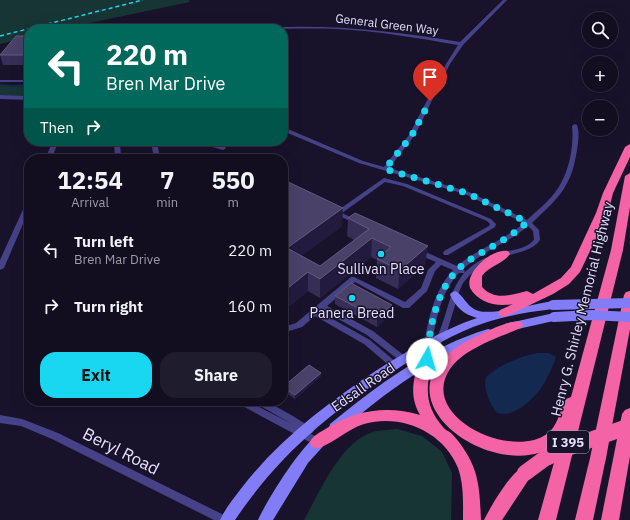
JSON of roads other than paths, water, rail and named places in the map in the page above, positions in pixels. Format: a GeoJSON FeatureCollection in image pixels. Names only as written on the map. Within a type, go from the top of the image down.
{"type":"FeatureCollection","features":[{"type":"Feature","properties":{"kind":"highway"},"geometry":{"type":"LineString","coordinates":[[502,314],[565,282],[576,269],[602,213],[608,193],[630,147]]}},
{"type":"Feature","properties":{"kind":"highway","name":"Henry G. Shirley Memorial Highway"},"geometry":{"type":"LineString","coordinates":[[547,520],[617,250],[630,176]]}},
{"type":"Feature","properties":{"kind":"highway"},"geometry":{"type":"LineString","coordinates":[[504,254],[486,264],[480,270],[475,281],[476,288],[483,295],[487,298],[500,301],[513,300],[558,280],[572,268],[585,252]]}},
{"type":"Feature","properties":{"kind":"highway"},"geometry":{"type":"LineString","coordinates":[[584,520],[598,458],[630,295]]}},
{"type":"Feature","properties":{"kind":"highway"},"geometry":{"type":"LineString","coordinates":[[516,325],[493,334],[456,354],[440,371],[436,390],[441,409],[448,418],[468,435],[493,445],[510,448],[525,448],[541,445],[553,438],[561,428],[587,363]]}},
{"type":"Feature","properties":{"kind":"highway"},"geometry":{"type":"LineString","coordinates":[[427,359],[419,387],[420,400],[428,416],[439,432]]}},
{"type":"Feature","properties":{"kind":"highway"},"geometry":{"type":"LineString","coordinates":[[610,520],[630,414]]}},
{"type":"Feature","properties":{"kind":"highway"},"geometry":{"type":"LineString","coordinates":[[318,442],[348,424],[362,419],[384,415],[401,416],[424,422],[439,432],[454,446],[466,467],[471,495],[472,520]]}},
{"type":"Feature","properties":{"kind":"highway"},"geometry":{"type":"LineString","coordinates":[[493,520],[506,498],[525,473],[544,459],[570,447],[630,426]]}},
{"type":"Feature","properties":{"kind":"main road"},"geometry":{"type":"LineString","coordinates":[[455,296],[467,310],[486,316],[502,314]]}},
{"type":"Feature","properties":{"kind":"main road","name":"Edsall Road"},"geometry":{"type":"LineString","coordinates":[[227,520],[260,475],[304,431],[334,406],[399,362],[442,336],[463,327],[502,314],[553,305],[630,303]]}},
{"type":"Feature","properties":{"kind":"main road","name":"Edsall Road"},"geometry":{"type":"LineString","coordinates":[[265,520],[303,459],[318,442],[360,406],[427,359],[458,343],[516,325],[554,317],[592,315],[630,317]]}},
{"type":"Feature","properties":{"kind":"main road"},"geometry":{"type":"LineString","coordinates":[[427,359],[428,344]]}},
{"type":"Feature","properties":{"kind":"street"},"geometry":{"type":"LineString","coordinates":[[385,169],[412,135],[448,64],[461,44],[505,0]]}},
{"type":"Feature","properties":{"kind":"street","name":"General Green Way"},"geometry":{"type":"LineString","coordinates":[[288,28],[314,26],[357,28],[398,33],[461,44]]}},
{"type":"Feature","properties":{"kind":"street"},"geometry":{"type":"LineString","coordinates":[[0,81],[24,81]]}},
{"type":"Feature","properties":{"kind":"street"},"geometry":{"type":"LineString","coordinates":[[0,97],[24,98]]}},
{"type":"Feature","properties":{"kind":"street"},"geometry":{"type":"LineString","coordinates":[[428,344],[437,304],[448,279],[469,260],[508,238],[556,194],[565,182],[576,141],[576,126]]}},
{"type":"Feature","properties":{"kind":"street"},"geometry":{"type":"LineString","coordinates":[[288,131],[361,162],[467,193],[527,222],[534,228],[537,233],[537,240],[535,243],[524,249],[485,260],[466,273],[459,283],[442,336],[427,359]]}},
{"type":"Feature","properties":{"kind":"street"},"geometry":{"type":"LineString","coordinates":[[215,146],[223,148]]}},
{"type":"Feature","properties":{"kind":"street"},"geometry":{"type":"LineString","coordinates":[[338,213],[384,180],[405,185],[489,220],[493,224],[492,227],[446,253]]}},
{"type":"Feature","properties":{"kind":"street"},"geometry":{"type":"LineString","coordinates":[[325,207],[365,226]]}},
{"type":"Feature","properties":{"kind":"street"},"geometry":{"type":"LineString","coordinates":[[0,268],[24,214]]}},
{"type":"Feature","properties":{"kind":"street"},"geometry":{"type":"LineString","coordinates":[[413,249],[466,273]]}},
{"type":"Feature","properties":{"kind":"street"},"geometry":{"type":"LineString","coordinates":[[288,329],[294,327],[322,306],[354,279],[406,306],[424,289],[432,270],[440,262]]}},
{"type":"Feature","properties":{"kind":"street"},"geometry":{"type":"LineString","coordinates":[[322,306],[370,333],[399,362]]}},
{"type":"Feature","properties":{"kind":"street"},"geometry":{"type":"LineString","coordinates":[[314,312],[399,362]]}},
{"type":"Feature","properties":{"kind":"street"},"geometry":{"type":"LineString","coordinates":[[251,406],[304,431]]}},
{"type":"Feature","properties":{"kind":"street"},"geometry":{"type":"LineString","coordinates":[[266,406],[318,442]]}},
{"type":"Feature","properties":{"kind":"street","name":"Beryl Road"},"geometry":{"type":"LineString","coordinates":[[0,419],[22,423],[55,436],[224,520]]}},
{"type":"Feature","properties":{"kind":"water"},"geometry":{"type":"Polygon","coordinates":[[[537,353],[548,353],[556,357],[549,375],[542,387],[525,405],[519,409],[507,414],[496,412],[487,395],[485,386],[486,377],[510,362],[537,353]]]}},
{"type":"Feature","properties":{"kind":"waterway"},"geometry":{"type":"LineString","coordinates":[[0,85],[24,87]]}},
{"type":"Feature","properties":{"kind":"railway"},"geometry":{"type":"LineString","coordinates":[[48,24],[143,0]]}},
{"type":"Feature","properties":{"kind":"railway"},"geometry":{"type":"LineString","coordinates":[[0,36],[24,30]]}},
{"type":"Feature","properties":{"kind":"place","name":"Sullivan Place"},"geometry":{"type":"Point","coordinates":[381,254]}},
{"type":"Feature","properties":{"kind":"place","name":"Panera Bread"},"geometry":{"type":"Point","coordinates":[352,298]}}]}
